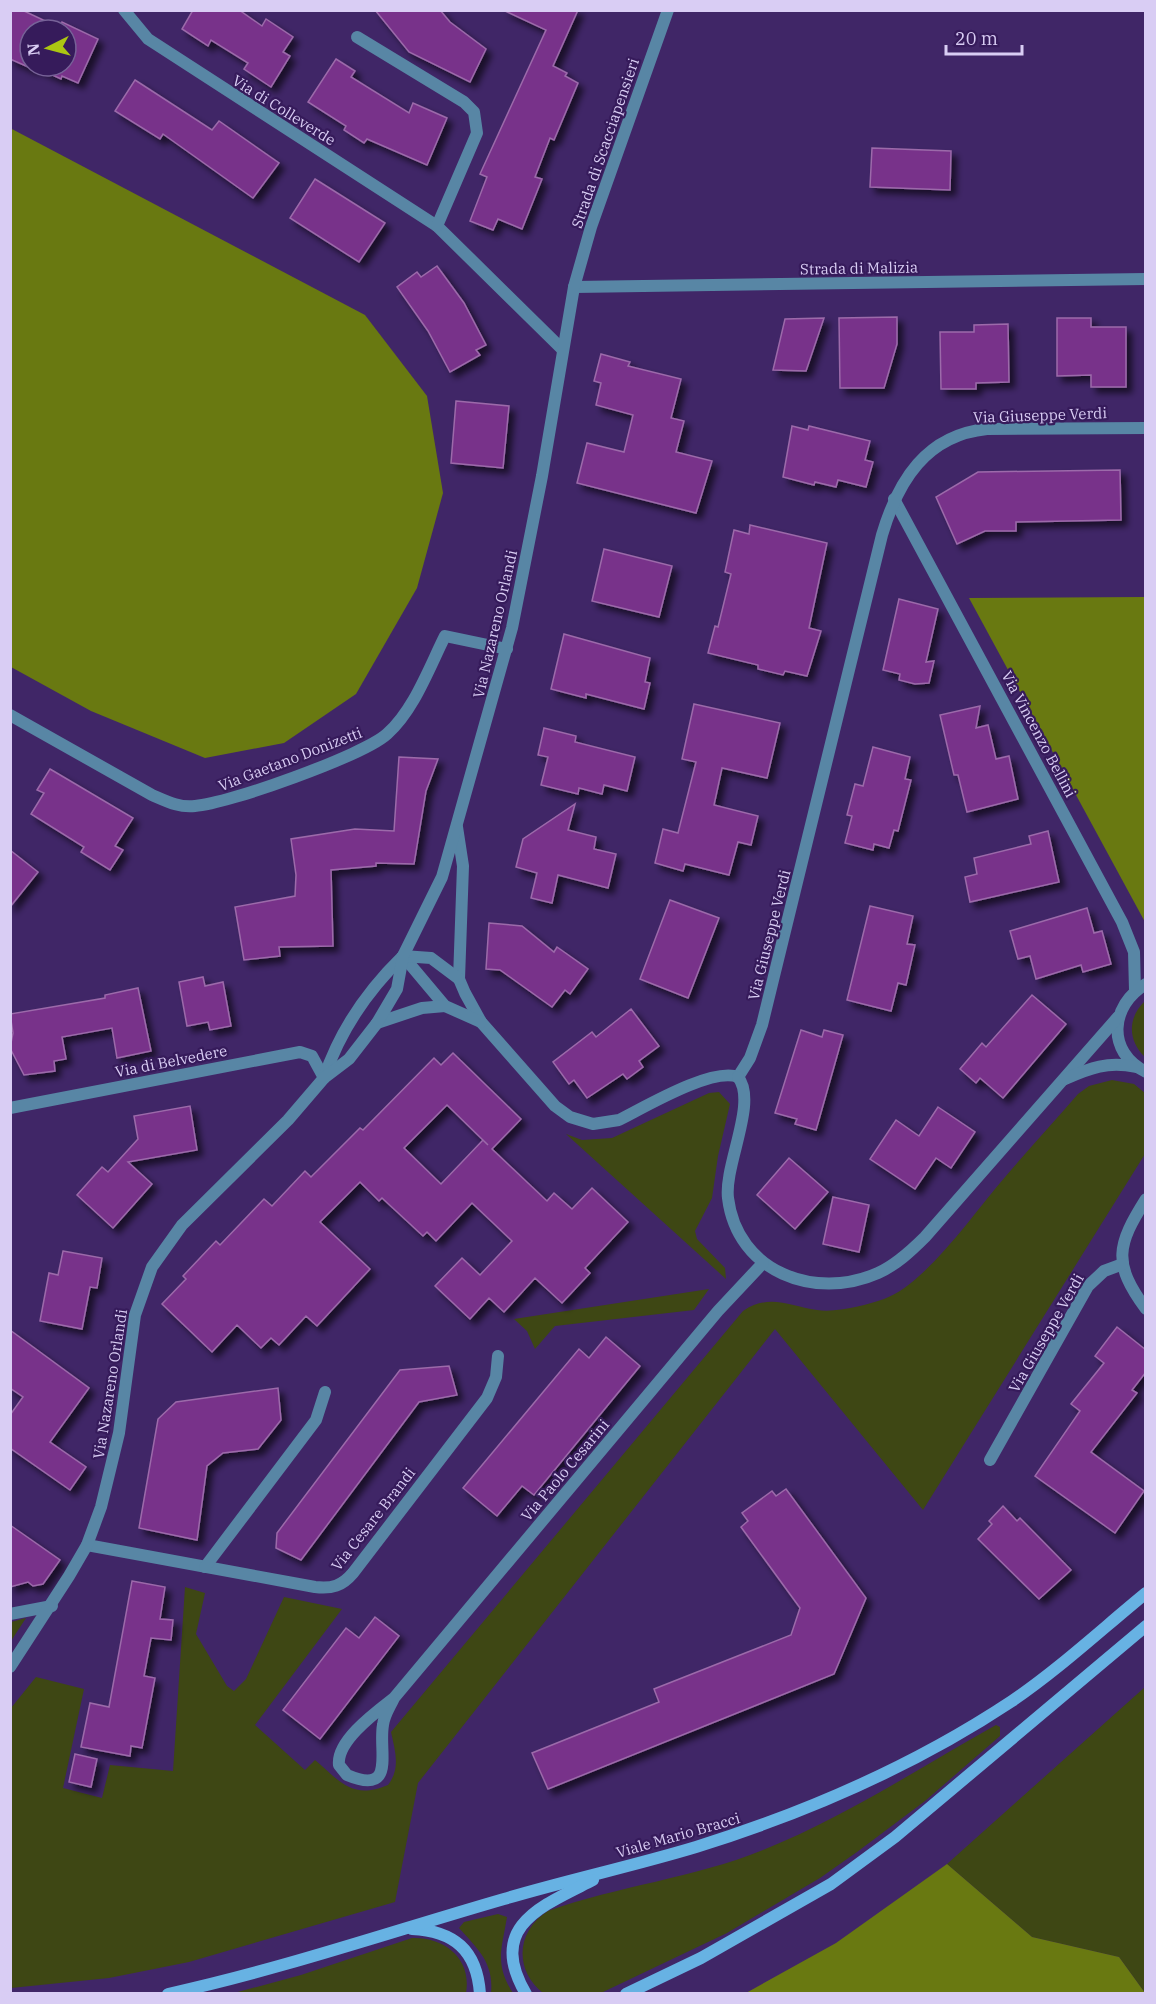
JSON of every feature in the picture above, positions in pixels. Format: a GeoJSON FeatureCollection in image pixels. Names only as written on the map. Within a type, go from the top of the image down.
{"type":"FeatureCollection","features":[{"type":"Feature","properties":{"kind":"main road","name":"Viale Mario Bracci"},"geometry":{"type":"LineString","coordinates":[[168,1994],[238,1977],[763,1825],[891,1771],[1020,1695],[1146,1593]]}},
{"type":"Feature","properties":{"kind":"main road"},"geometry":{"type":"LineString","coordinates":[[626,1994],[701,1958],[831,1884],[895,1838],[1146,1626]]}},
{"type":"Feature","properties":{"kind":"main road"},"geometry":{"type":"LineString","coordinates":[[526,1994],[514,1969],[512,1953],[521,1925],[538,1908],[615,1869]]}},
{"type":"Feature","properties":{"kind":"main road"},"geometry":{"type":"LineString","coordinates":[[401,1929],[448,1935],[474,1963],[480,1994]]}},
{"type":"Feature","properties":{"kind":"street","name":"Via di Colleverde"},"geometry":{"type":"LineString","coordinates":[[124,10],[148,39],[437,226],[563,350]]}},
{"type":"Feature","properties":{"kind":"street","name":"Strada di Scacciapensieri"},"geometry":{"type":"LineString","coordinates":[[574,287],[591,227],[668,10]]}},
{"type":"Feature","properties":{"kind":"street"},"geometry":{"type":"LineString","coordinates":[[357,37],[464,102],[474,112],[477,133],[437,226]]}},
{"type":"Feature","properties":{"kind":"street","name":"Strada di Malizia"},"geometry":{"type":"LineString","coordinates":[[574,287],[1146,279]]}},
{"type":"Feature","properties":{"kind":"street","name":"Via Nazareno Orlandi"},"geometry":{"type":"LineString","coordinates":[[10,1667],[52,1606],[87,1545],[101,1507],[114,1460],[133,1326],[141,1294],[152,1267],[182,1225],[282,1127],[324,1078],[349,1059],[377,1023],[397,989],[403,956],[442,877],[507,649],[542,476],[574,287]]}},
{"type":"Feature","properties":{"kind":"street","name":"Via Giuseppe Verdi"},"geometry":{"type":"LineString","coordinates":[[738,1077],[755,1048],[767,1007],[882,536],[894,499],[908,476],[928,453],[944,441],[963,433],[987,429],[1146,428]]}},
{"type":"Feature","properties":{"kind":"street","name":"Via Vincenzo Bellini"},"geometry":{"type":"LineString","coordinates":[[894,499],[1122,922],[1134,952],[1140,987]]}},
{"type":"Feature","properties":{"kind":"street","name":"Via Gaetano Donizetti"},"geometry":{"type":"LineString","coordinates":[[10,715],[152,795],[169,803],[194,807],[246,794],[351,754],[381,739],[407,709],[446,636],[507,649]]}},
{"type":"Feature","properties":{"kind":"street"},"geometry":{"type":"LineString","coordinates":[[457,827],[463,866],[459,980]]}},
{"type":"Feature","properties":{"kind":"street"},"geometry":{"type":"LineString","coordinates":[[403,956],[431,958],[459,980],[481,1022],[555,1107],[581,1121],[604,1123],[619,1120],[710,1078],[728,1075],[738,1077],[745,1098],[729,1167],[728,1198],[742,1237],[763,1263],[778,1274],[795,1280],[830,1285],[863,1279],[894,1264],[925,1237],[1118,1017],[1124,1002],[1140,987]]}},
{"type":"Feature","properties":{"kind":"street"},"geometry":{"type":"LineString","coordinates":[[403,956],[445,1006],[481,1022]]}},
{"type":"Feature","properties":{"kind":"street","name":"Via Nazareno Orlandi"},"geometry":{"type":"LineString","coordinates":[[324,1078],[345,1028],[382,977],[403,956]]}},
{"type":"Feature","properties":{"kind":"street"},"geometry":{"type":"LineString","coordinates":[[377,1023],[422,1008],[445,1006]]}},
{"type":"Feature","properties":{"kind":"street"},"geometry":{"type":"LineString","coordinates":[[1118,1017],[1120,1044],[1141,1069]]}},
{"type":"Feature","properties":{"kind":"street","name":"Via di Belvedere"},"geometry":{"type":"LineString","coordinates":[[10,1108],[300,1052],[312,1056],[324,1078]]}},
{"type":"Feature","properties":{"kind":"street"},"geometry":{"type":"LineString","coordinates":[[1062,1081],[1094,1067],[1117,1063],[1141,1069]]}},
{"type":"Feature","properties":{"kind":"street"},"geometry":{"type":"LineString","coordinates":[[1146,1199],[1125,1236],[1123,1264],[1131,1287],[1146,1309]]}},
{"type":"Feature","properties":{"kind":"street","name":"Via Paolo Cesarini"},"geometry":{"type":"LineString","coordinates":[[394,1698],[382,1726],[383,1771],[379,1777],[373,1779],[347,1775],[339,1765],[341,1750],[368,1718],[394,1698],[717,1311],[763,1263]]}},
{"type":"Feature","properties":{"kind":"street","name":"Via Giuseppe Verdi"},"geometry":{"type":"LineString","coordinates":[[990,1460],[1088,1286],[1104,1270],[1123,1264]]}},
{"type":"Feature","properties":{"kind":"street","name":"Via Cesare Brandi"},"geometry":{"type":"LineString","coordinates":[[87,1545],[322,1588],[335,1587],[345,1582],[487,1398],[496,1377],[498,1356]]}},
{"type":"Feature","properties":{"kind":"street"},"geometry":{"type":"LineString","coordinates":[[205,1567],[316,1420],[325,1392]]}},
{"type":"Feature","properties":{"kind":"street"},"geometry":{"type":"LineString","coordinates":[[10,1614],[52,1606]]}},
{"type":"Feature","properties":{"kind":"green space"},"geometry":{"type":"Polygon","coordinates":[[[10,128],[365,315],[427,396],[443,493],[417,588],[356,694],[284,743],[205,758],[91,711],[11,667],[10,128]]]}},
{"type":"Feature","properties":{"kind":"green space"},"geometry":{"type":"Polygon","coordinates":[[[1146,597],[1145,922],[969,598],[1146,597]]]}},
{"type":"Feature","properties":{"kind":"green space"},"geometry":{"type":"Polygon","coordinates":[[[1145,1001],[1145,1057],[1135,1044],[1132,1029],[1135,1015],[1145,1001]]]}},
{"type":"Feature","properties":{"kind":"green space"},"geometry":{"type":"Polygon","coordinates":[[[1112,1080],[1134,1084],[1145,1093],[1145,1154],[923,1510],[775,1329],[418,1783],[395,1902],[189,1962],[109,1978],[11,1988],[11,1708],[36,1677],[84,1689],[63,1788],[102,1798],[110,1765],[173,1771],[185,1587],[205,1593],[196,1634],[227,1686],[234,1691],[246,1679],[284,1597],[342,1609],[255,1725],[305,1770],[315,1760],[340,1782],[356,1789],[365,1791],[388,1785],[396,1766],[391,1732],[743,1311],[762,1303],[771,1302],[825,1311],[842,1309],[884,1299],[900,1291],[947,1248],[1009,1172],[1078,1094],[1089,1086],[1112,1080]]]}},
{"type":"Feature","properties":{"kind":"green space"},"geometry":{"type":"Polygon","coordinates":[[[719,1092],[730,1104],[718,1156],[712,1198],[695,1231],[697,1239],[725,1268],[726,1279],[566,1134],[582,1140],[612,1138],[709,1093],[719,1092]]]}},
{"type":"Feature","properties":{"kind":"green space"},"geometry":{"type":"Polygon","coordinates":[[[709,1289],[694,1310],[555,1326],[535,1349],[527,1331],[514,1319],[709,1289]]]}},
{"type":"Feature","properties":{"kind":"green space"},"geometry":{"type":"Polygon","coordinates":[[[26,1618],[11,1641],[11,1622],[26,1618]]]}},
{"type":"Feature","properties":{"kind":"green space"},"geometry":{"type":"Polygon","coordinates":[[[1145,1687],[1145,1993],[1119,1957],[1032,1937],[947,1864],[1145,1687]]]}},
{"type":"Feature","properties":{"kind":"green space"},"geometry":{"type":"Polygon","coordinates":[[[996,1725],[1000,1727],[1000,1736],[925,1801],[820,1878],[727,1933],[603,1992],[543,1993],[527,1973],[523,1962],[525,1940],[537,1919],[548,1911],[601,1895],[710,1868],[763,1850],[823,1823],[996,1725]]]}},
{"type":"Feature","properties":{"kind":"green space"},"geometry":{"type":"Polygon","coordinates":[[[947,1864],[1032,1937],[1119,1957],[1145,1993],[746,1993],[836,1943],[947,1864]]]}},
{"type":"Feature","properties":{"kind":"green space"},"geometry":{"type":"Polygon","coordinates":[[[498,1914],[507,1917],[501,1964],[513,1993],[491,1993],[490,1973],[487,1965],[478,1950],[459,1928],[464,1922],[498,1914]]]}},
{"type":"Feature","properties":{"kind":"green space"},"geometry":{"type":"Polygon","coordinates":[[[412,1938],[435,1941],[454,1952],[465,1970],[466,1993],[234,1993],[301,1975],[412,1938]]]}},
{"type":"Feature","properties":{"kind":"building"},"geometry":{"type":"Polygon","coordinates":[[[10,10],[22,10],[39,18],[18,18],[18,62],[10,59],[10,10]]]}},
{"type":"Feature","properties":{"kind":"building"},"geometry":{"type":"Polygon","coordinates":[[[193,10],[239,10],[262,26],[266,19],[293,37],[283,52],[290,56],[271,87],[244,69],[248,63],[211,40],[208,46],[182,29],[193,10]]]}},
{"type":"Feature","properties":{"kind":"building"},"geometry":{"type":"Polygon","coordinates":[[[375,10],[440,10],[450,22],[486,49],[470,82],[409,52],[375,10]]]}},
{"type":"Feature","properties":{"kind":"building"},"geometry":{"type":"Polygon","coordinates":[[[503,10],[578,10],[553,66],[567,73],[565,76],[578,83],[554,140],[550,138],[535,177],[542,179],[522,229],[498,219],[493,230],[470,221],[487,177],[480,174],[546,30],[503,10]]]}},
{"type":"Feature","properties":{"kind":"building"},"geometry":{"type":"Polygon","coordinates":[[[78,30],[98,39],[78,83],[67,78],[78,78],[78,30]]]}},
{"type":"Feature","properties":{"kind":"building"},"geometry":{"type":"Polygon","coordinates":[[[336,59],[355,71],[351,77],[409,113],[413,103],[447,118],[427,165],[367,139],[364,143],[344,130],[346,126],[308,102],[336,59]]]}},
{"type":"Feature","properties":{"kind":"building"},"geometry":{"type":"Polygon","coordinates":[[[135,80],[212,130],[219,121],[279,163],[253,198],[163,134],[160,139],[115,111],[135,80]]]}},
{"type":"Feature","properties":{"kind":"building"},"geometry":{"type":"Polygon","coordinates":[[[872,148],[951,151],[950,190],[870,187],[872,148]]]}},
{"type":"Feature","properties":{"kind":"building"},"geometry":{"type":"Polygon","coordinates":[[[315,179],[385,223],[359,262],[290,218],[315,179]]]}},
{"type":"Feature","properties":{"kind":"building"},"geometry":{"type":"Polygon","coordinates":[[[437,266],[464,303],[486,345],[476,350],[480,355],[450,372],[428,331],[397,287],[417,272],[421,277],[437,266]]]}},
{"type":"Feature","properties":{"kind":"building"},"geometry":{"type":"Polygon","coordinates":[[[897,317],[897,344],[884,388],[840,388],[839,318],[897,317]]]}},
{"type":"Feature","properties":{"kind":"building"},"geometry":{"type":"Polygon","coordinates":[[[824,318],[806,371],[773,370],[785,319],[824,318]]]}},
{"type":"Feature","properties":{"kind":"building"},"geometry":{"type":"Polygon","coordinates":[[[1057,318],[1091,318],[1091,327],[1126,327],[1126,387],[1091,387],[1091,375],[1057,376],[1057,318]]]}},
{"type":"Feature","properties":{"kind":"building"},"geometry":{"type":"Polygon","coordinates":[[[1008,324],[1009,382],[976,383],[976,389],[941,389],[940,332],[974,332],[974,325],[1008,324]]]}},
{"type":"Feature","properties":{"kind":"building"},"geometry":{"type":"Polygon","coordinates":[[[601,354],[630,362],[628,366],[681,379],[671,418],[684,421],[676,452],[712,461],[696,513],[577,483],[587,443],[624,452],[633,415],[596,405],[601,383],[594,381],[601,354]]]}},
{"type":"Feature","properties":{"kind":"building"},"geometry":{"type":"Polygon","coordinates":[[[456,401],[509,406],[503,468],[451,463],[456,401]]]}},
{"type":"Feature","properties":{"kind":"building"},"geometry":{"type":"Polygon","coordinates":[[[792,426],[808,430],[809,426],[870,441],[865,460],[873,462],[866,487],[838,480],[836,487],[815,482],[814,485],[783,477],[792,426]]]}},
{"type":"Feature","properties":{"kind":"building"},"geometry":{"type":"Polygon","coordinates":[[[1120,470],[1121,520],[1016,522],[1016,531],[985,531],[957,544],[936,497],[978,472],[1120,470]]]}},
{"type":"Feature","properties":{"kind":"building"},"geometry":{"type":"Polygon","coordinates":[[[750,525],[827,543],[809,628],[821,631],[807,676],[785,671],[783,675],[758,669],[758,665],[708,653],[715,626],[718,627],[731,574],[725,572],[734,530],[749,534],[750,525]]]}},
{"type":"Feature","properties":{"kind":"building"},"geometry":{"type":"Polygon","coordinates":[[[604,549],[672,566],[659,617],[592,601],[604,549]]]}},
{"type":"Feature","properties":{"kind":"building"},"geometry":{"type":"Polygon","coordinates":[[[899,599],[938,609],[926,662],[934,661],[929,683],[915,684],[899,680],[900,674],[883,670],[899,599]]]}},
{"type":"Feature","properties":{"kind":"building"},"geometry":{"type":"Polygon","coordinates":[[[564,634],[650,658],[645,682],[650,683],[644,709],[586,694],[586,698],[551,689],[564,634]]]}},
{"type":"Feature","properties":{"kind":"building"},"geometry":{"type":"Polygon","coordinates":[[[694,704],[780,723],[767,778],[722,768],[714,805],[758,816],[751,845],[738,842],[729,875],[685,864],[683,871],[655,863],[663,829],[678,833],[696,762],[682,759],[694,704]]]}},
{"type":"Feature","properties":{"kind":"building"},"geometry":{"type":"Polygon","coordinates":[[[980,706],[976,728],[988,725],[996,759],[1009,756],[1018,799],[967,812],[958,775],[954,775],[940,715],[980,706]]]}},
{"type":"Feature","properties":{"kind":"building"},"geometry":{"type":"Polygon","coordinates":[[[544,728],[576,736],[575,742],[635,757],[627,791],[604,785],[602,794],[579,788],[578,794],[541,785],[548,757],[538,755],[544,728]]]}},
{"type":"Feature","properties":{"kind":"building"},"geometry":{"type":"Polygon","coordinates":[[[873,747],[910,757],[905,779],[911,780],[898,831],[894,830],[889,848],[874,844],[873,850],[845,843],[852,816],[847,815],[855,784],[863,786],[873,747]]]}},
{"type":"Feature","properties":{"kind":"building"},"geometry":{"type":"Polygon","coordinates":[[[399,757],[438,759],[426,791],[414,864],[376,863],[376,866],[331,870],[333,946],[279,947],[280,956],[244,960],[235,907],[295,896],[296,875],[291,839],[355,829],[394,831],[399,757]]]}},
{"type":"Feature","properties":{"kind":"building"},"geometry":{"type":"Polygon","coordinates":[[[50,769],[133,818],[115,846],[123,850],[110,870],[81,852],[84,847],[31,814],[44,793],[37,790],[50,769]]]}},
{"type":"Feature","properties":{"kind":"building"},"geometry":{"type":"Polygon","coordinates":[[[575,804],[568,830],[596,837],[594,849],[616,854],[608,888],[558,875],[552,903],[531,898],[537,873],[516,867],[523,839],[575,804]]]}},
{"type":"Feature","properties":{"kind":"building"},"geometry":{"type":"Polygon","coordinates":[[[1048,831],[1059,882],[970,902],[965,877],[977,874],[974,858],[1031,844],[1029,836],[1048,831]]]}},
{"type":"Feature","properties":{"kind":"building"},"geometry":{"type":"Polygon","coordinates":[[[10,850],[38,872],[10,907],[10,850]]]}},
{"type":"Feature","properties":{"kind":"building"},"geometry":{"type":"Polygon","coordinates":[[[670,900],[719,918],[688,998],[640,979],[670,900]]]}},
{"type":"Feature","properties":{"kind":"building"},"geometry":{"type":"Polygon","coordinates":[[[870,906],[913,916],[907,944],[915,945],[906,985],[898,983],[891,1011],[847,1000],[870,906]]]}},
{"type":"Feature","properties":{"kind":"building"},"geometry":{"type":"Polygon","coordinates":[[[1087,908],[1094,933],[1102,931],[1111,964],[1083,972],[1081,965],[1036,979],[1030,956],[1018,959],[1010,931],[1087,908]]]}},
{"type":"Feature","properties":{"kind":"building"},"geometry":{"type":"Polygon","coordinates":[[[489,923],[522,926],[554,952],[557,947],[588,969],[570,994],[565,990],[552,1007],[500,970],[486,969],[489,923]]]}},
{"type":"Feature","properties":{"kind":"building"},"geometry":{"type":"Polygon","coordinates":[[[203,977],[205,986],[223,982],[231,1026],[210,1030],[208,1022],[187,1026],[179,982],[203,977]]]}},
{"type":"Feature","properties":{"kind":"building"},"geometry":{"type":"Polygon","coordinates":[[[138,988],[151,1051],[117,1058],[112,1028],[62,1037],[66,1059],[54,1061],[55,1071],[24,1075],[10,1048],[13,1033],[10,1014],[105,998],[105,995],[138,988]]]}},
{"type":"Feature","properties":{"kind":"building"},"geometry":{"type":"Polygon","coordinates":[[[1032,995],[1066,1024],[1003,1098],[980,1078],[976,1083],[960,1069],[982,1043],[986,1047],[1032,995]]]}},
{"type":"Feature","properties":{"kind":"building"},"geometry":{"type":"Polygon","coordinates":[[[631,1009],[659,1046],[639,1061],[643,1067],[627,1079],[623,1074],[587,1098],[574,1080],[569,1084],[553,1062],[592,1032],[596,1037],[631,1009]]]}},
{"type":"Feature","properties":{"kind":"building"},"geometry":{"type":"Polygon","coordinates":[[[801,1030],[822,1037],[824,1030],[843,1035],[816,1130],[795,1124],[797,1119],[775,1113],[801,1030]]]}},
{"type":"Feature","properties":{"kind":"building"},"geometry":{"type":"Polygon","coordinates":[[[453,1053],[521,1119],[492,1149],[547,1201],[554,1193],[572,1209],[592,1188],[628,1222],[585,1268],[590,1273],[562,1303],[535,1278],[504,1312],[489,1298],[470,1319],[435,1286],[462,1258],[480,1275],[512,1241],[472,1203],[436,1241],[427,1232],[423,1236],[382,1198],[379,1201],[360,1182],[320,1222],[370,1269],[317,1326],[306,1316],[279,1345],[271,1338],[261,1348],[237,1325],[212,1352],[162,1304],[186,1279],[183,1276],[216,1241],[220,1245],[264,1199],[272,1206],[305,1171],[311,1177],[360,1128],[363,1130],[434,1058],[441,1065],[453,1053]],[[447,1105],[404,1148],[441,1184],[483,1140],[447,1105]]]}},
{"type":"Feature","properties":{"kind":"building"},"geometry":{"type":"Polygon","coordinates":[[[190,1106],[197,1150],[128,1162],[152,1184],[113,1228],[77,1195],[102,1167],[108,1172],[138,1139],[134,1116],[190,1106]]]}},
{"type":"Feature","properties":{"kind":"building"},"geometry":{"type":"Polygon","coordinates":[[[938,1107],[975,1132],[951,1168],[936,1158],[915,1189],[870,1159],[896,1120],[919,1136],[938,1107]]]}},
{"type":"Feature","properties":{"kind":"building"},"geometry":{"type":"Polygon","coordinates":[[[789,1158],[828,1192],[795,1229],[757,1195],[789,1158]]]}},
{"type":"Feature","properties":{"kind":"building"},"geometry":{"type":"Polygon","coordinates":[[[833,1197],[869,1205],[859,1252],[823,1244],[833,1197]]]}},
{"type":"Feature","properties":{"kind":"building"},"geometry":{"type":"Polygon","coordinates":[[[63,1251],[102,1258],[97,1288],[90,1287],[82,1329],[40,1321],[49,1273],[58,1275],[63,1251]]]}},
{"type":"Feature","properties":{"kind":"building"},"geometry":{"type":"Polygon","coordinates":[[[1117,1327],[1146,1350],[1146,1372],[1132,1390],[1137,1393],[1091,1452],[1144,1491],[1115,1533],[1035,1476],[1080,1411],[1071,1404],[1104,1363],[1095,1356],[1117,1327]]]}},
{"type":"Feature","properties":{"kind":"building"},"geometry":{"type":"Polygon","coordinates":[[[10,1330],[89,1388],[50,1442],[86,1467],[70,1490],[10,1448],[10,1415],[23,1397],[10,1388],[10,1330]]]}},
{"type":"Feature","properties":{"kind":"building"},"geometry":{"type":"Polygon","coordinates":[[[606,1337],[640,1366],[534,1495],[522,1486],[497,1516],[463,1488],[579,1349],[589,1358],[606,1337]]]}},
{"type":"Feature","properties":{"kind":"building"},"geometry":{"type":"Polygon","coordinates":[[[449,1366],[457,1395],[419,1402],[301,1560],[276,1548],[277,1533],[400,1370],[449,1366]]]}},
{"type":"Feature","properties":{"kind":"building"},"geometry":{"type":"Polygon","coordinates":[[[278,1388],[281,1420],[258,1449],[223,1453],[207,1466],[197,1540],[139,1528],[158,1419],[176,1402],[278,1388]]]}},
{"type":"Feature","properties":{"kind":"building"},"geometry":{"type":"Polygon","coordinates":[[[786,1489],[866,1598],[834,1674],[548,1789],[532,1753],[659,1702],[654,1689],[791,1635],[800,1608],[741,1527],[748,1521],[742,1513],[772,1491],[776,1496],[786,1489]]]}},
{"type":"Feature","properties":{"kind":"building"},"geometry":{"type":"Polygon","coordinates":[[[1003,1506],[1017,1521],[1020,1518],[1071,1570],[1039,1599],[978,1539],[992,1524],[989,1521],[1003,1506]]]}},
{"type":"Feature","properties":{"kind":"building"},"geometry":{"type":"Polygon","coordinates":[[[10,1525],[60,1560],[43,1584],[33,1586],[28,1582],[10,1587],[10,1525]]]}},
{"type":"Feature","properties":{"kind":"building"},"geometry":{"type":"Polygon","coordinates":[[[132,1581],[165,1587],[160,1619],[173,1620],[171,1640],[151,1638],[144,1676],[155,1678],[142,1748],[131,1746],[130,1756],[81,1747],[90,1703],[109,1707],[132,1581]]]}},
{"type":"Feature","properties":{"kind":"building"},"geometry":{"type":"Polygon","coordinates":[[[375,1617],[399,1636],[320,1739],[283,1710],[346,1628],[359,1638],[375,1617]]]}},
{"type":"Feature","properties":{"kind":"building"},"geometry":{"type":"Polygon","coordinates":[[[75,1754],[97,1759],[91,1787],[69,1782],[75,1754]]]}}]}
